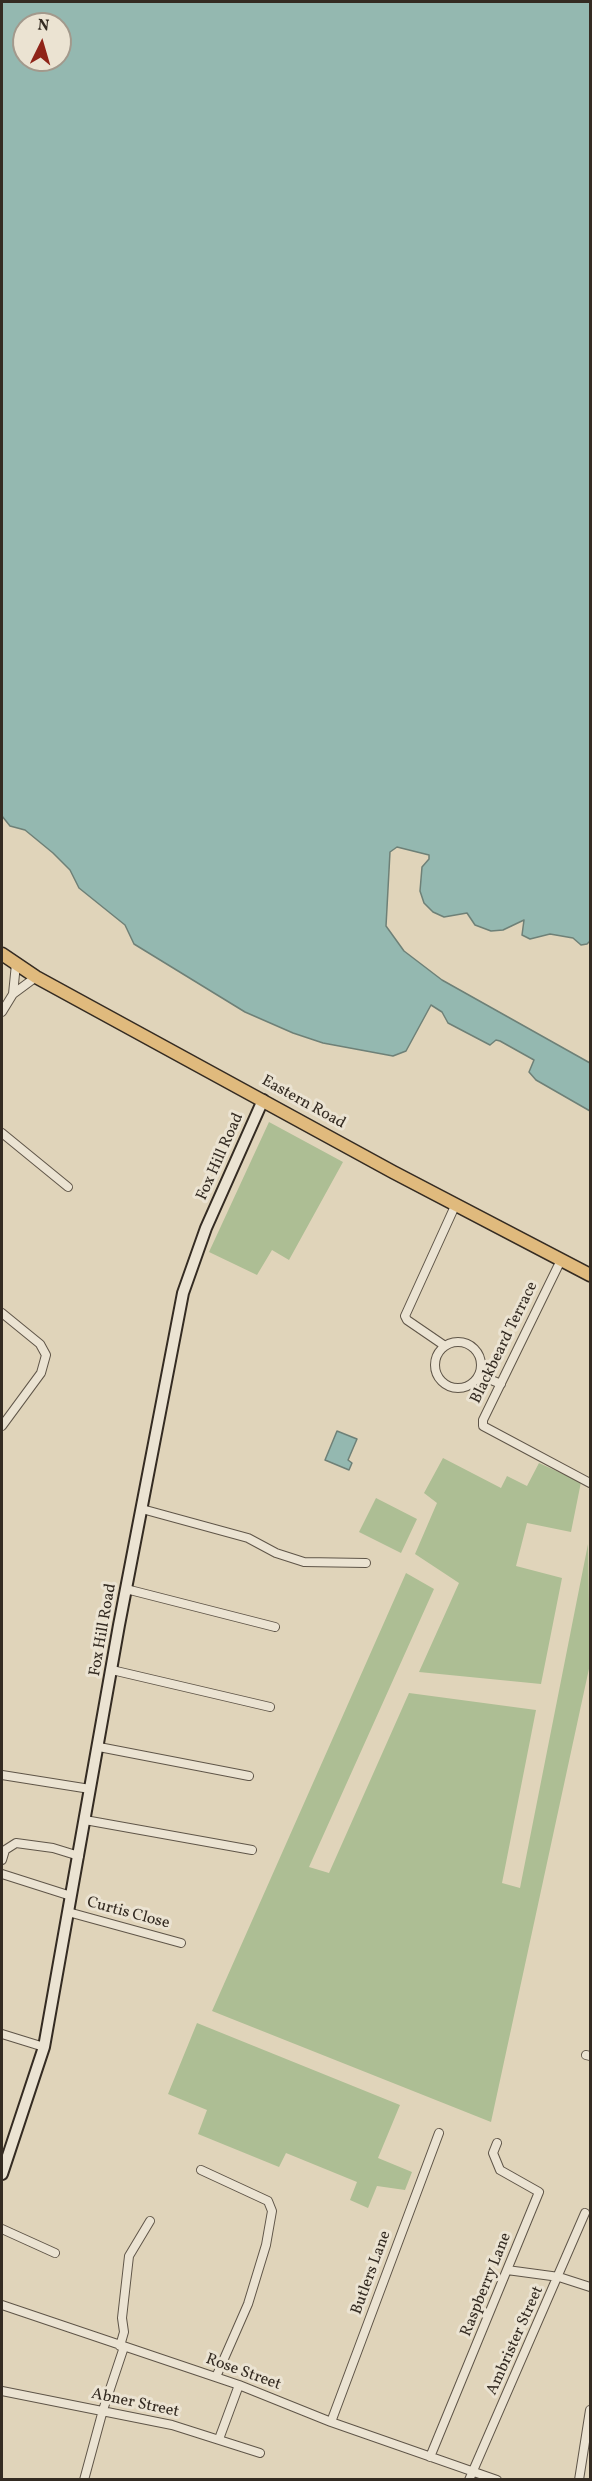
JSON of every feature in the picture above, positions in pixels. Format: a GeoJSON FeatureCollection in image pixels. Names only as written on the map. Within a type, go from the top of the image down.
{"type":"FeatureCollection","features":[{"type":"Feature","properties":{"kind":"highway","name":"Eastern Road"},"geometry":{"type":"LineString","coordinates":[[2,954],[36,977],[455,1206],[591,1275]]}},
{"type":"Feature","properties":{"kind":"main road","name":"Fox Hill Road"},"geometry":{"type":"LineString","coordinates":[[2,2174],[44,2048],[126,1589],[186,1282],[206,1228],[263,1100]]}},
{"type":"Feature","properties":{"kind":"street"},"geometry":{"type":"LineString","coordinates":[[14,994],[16,964]]}},
{"type":"Feature","properties":{"kind":"street"},"geometry":{"type":"LineString","coordinates":[[2,1012],[14,994],[36,977]]}},
{"type":"Feature","properties":{"kind":"street"},"geometry":{"type":"LineString","coordinates":[[2,1133],[68,1187]]}},
{"type":"Feature","properties":{"kind":"street"},"geometry":{"type":"LineString","coordinates":[[445,1346],[406,1320],[405,1316],[455,1206]]}},
{"type":"Feature","properties":{"kind":"street","name":"Blackbeard Terrace"},"geometry":{"type":"LineString","coordinates":[[561,1260],[483,1426],[591,1483]]}},
{"type":"Feature","properties":{"kind":"street"},"geometry":{"type":"LineString","coordinates":[[2,1313],[40,1344],[46,1355],[41,1373],[2,1426]]}},
{"type":"Feature","properties":{"kind":"street"},"geometry":{"type":"LineString","coordinates":[[459,1342],[473,1347],[481,1360],[479,1376],[468,1386],[453,1387],[441,1379],[435,1366],[436,1358],[445,1346],[459,1342]]}},
{"type":"Feature","properties":{"kind":"street"},"geometry":{"type":"LineString","coordinates":[[479,1376],[501,1384]]}},
{"type":"Feature","properties":{"kind":"street"},"geometry":{"type":"LineString","coordinates":[[142,1509],[248,1538],[276,1553],[304,1562],[366,1563]]}},
{"type":"Feature","properties":{"kind":"street"},"geometry":{"type":"LineString","coordinates":[[126,1589],[275,1627]]}},
{"type":"Feature","properties":{"kind":"street"},"geometry":{"type":"LineString","coordinates":[[112,1671],[270,1707]]}},
{"type":"Feature","properties":{"kind":"street"},"geometry":{"type":"LineString","coordinates":[[99,1747],[249,1776]]}},
{"type":"Feature","properties":{"kind":"street"},"geometry":{"type":"LineString","coordinates":[[2,1775],[90,1789]]}},
{"type":"Feature","properties":{"kind":"street"},"geometry":{"type":"LineString","coordinates":[[85,1820],[252,1850]]}},
{"type":"Feature","properties":{"kind":"street"},"geometry":{"type":"LineString","coordinates":[[2,1860],[5,1850],[16,1843],[53,1848],[79,1856]]}},
{"type":"Feature","properties":{"kind":"street"},"geometry":{"type":"LineString","coordinates":[[2,1874],[72,1896]]}},
{"type":"Feature","properties":{"kind":"street","name":"Curtis Close"},"geometry":{"type":"LineString","coordinates":[[68,1912],[180,1942]]}},
{"type":"Feature","properties":{"kind":"street"},"geometry":{"type":"LineString","coordinates":[[2,2034],[44,2048]]}},
{"type":"Feature","properties":{"kind":"street","name":"Butlers Lane"},"geometry":{"type":"LineString","coordinates":[[331,2422],[439,2133]]}},
{"type":"Feature","properties":{"kind":"street","name":"Raspberry Lane"},"geometry":{"type":"LineString","coordinates":[[430,2457],[540,2192],[500,2170],[493,2153],[497,2143]]}},
{"type":"Feature","properties":{"kind":"street"},"geometry":{"type":"LineString","coordinates":[[201,2170],[268,2201],[272,2211],[266,2245],[248,2304],[216,2377]]}},
{"type":"Feature","properties":{"kind":"street","name":"Ambrister Street"},"geometry":{"type":"LineString","coordinates":[[471,2476],[585,2213]]}},
{"type":"Feature","properties":{"kind":"street"},"geometry":{"type":"LineString","coordinates":[[84,2480],[122,2346],[124,2332],[122,2318],[129,2256],[150,2221]]}},
{"type":"Feature","properties":{"kind":"street"},"geometry":{"type":"LineString","coordinates":[[2,2229],[55,2253]]}},
{"type":"Feature","properties":{"kind":"street"},"geometry":{"type":"LineString","coordinates":[[507,2270],[559,2277],[591,2287]]}},
{"type":"Feature","properties":{"kind":"street","name":"Rose Street"},"geometry":{"type":"LineString","coordinates":[[2,2305],[239,2385],[331,2422],[430,2457],[471,2476],[497,2480]]}},
{"type":"Feature","properties":{"kind":"street"},"geometry":{"type":"LineString","coordinates":[[219,2439],[239,2385]]}},
{"type":"Feature","properties":{"kind":"street","name":"Abner Street"},"geometry":{"type":"LineString","coordinates":[[2,2391],[172,2425],[260,2453]]}},
{"type":"Feature","properties":{"kind":"street"},"geometry":{"type":"LineString","coordinates":[[579,2480],[591,2410]]}},
{"type":"Feature","properties":{"kind":"green space"},"geometry":{"type":"Polygon","coordinates":[[[269,1122],[343,1162],[289,1260],[272,1250],[257,1275],[209,1252],[269,1122]]]}},
{"type":"Feature","properties":{"kind":"green space"},"geometry":{"type":"Polygon","coordinates":[[[443,1458],[501,1488],[507,1476],[527,1486],[539,1463],[581,1482],[571,1532],[527,1523],[516,1566],[562,1578],[541,1684],[419,1672],[459,1583],[415,1554],[437,1503],[424,1493],[443,1458]]]}},
{"type":"Feature","properties":{"kind":"green space"},"geometry":{"type":"Polygon","coordinates":[[[376,1498],[417,1519],[401,1553],[359,1532],[376,1498]]]}},
{"type":"Feature","properties":{"kind":"green space"},"geometry":{"type":"Polygon","coordinates":[[[588,1544],[590,1664],[491,2122],[212,2011],[406,1573],[434,1589],[309,1867],[329,1873],[409,1693],[536,1710],[502,1883],[520,1888],[588,1544]]]}},
{"type":"Feature","properties":{"kind":"green space"},"geometry":{"type":"Polygon","coordinates":[[[197,2023],[400,2105],[378,2158],[412,2172],[405,2190],[377,2186],[368,2208],[350,2200],[357,2182],[286,2153],[279,2167],[198,2134],[207,2110],[168,2094],[197,2023]]]}},
{"type":"Feature","properties":{"kind":"water"},"geometry":{"type":"Polygon","coordinates":[[[2,2],[590,2],[590,941],[581,945],[573,938],[550,934],[530,939],[522,935],[524,920],[503,930],[491,931],[475,925],[467,913],[444,917],[433,912],[424,903],[420,891],[422,867],[429,859],[429,855],[397,847],[390,852],[386,926],[404,951],[442,980],[590,1063],[590,1111],[536,1080],[529,1072],[534,1060],[500,1041],[496,1040],[490,1045],[448,1023],[442,1012],[431,1005],[406,1051],[393,1056],[323,1043],[245,1012],[134,944],[125,925],[79,888],[70,870],[53,853],[25,830],[10,826],[2,816],[2,2]]]}},
{"type":"Feature","properties":{"kind":"water"},"geometry":{"type":"Polygon","coordinates":[[[337,1431],[357,1439],[348,1460],[352,1463],[349,1470],[325,1460],[337,1431]]]}}]}
